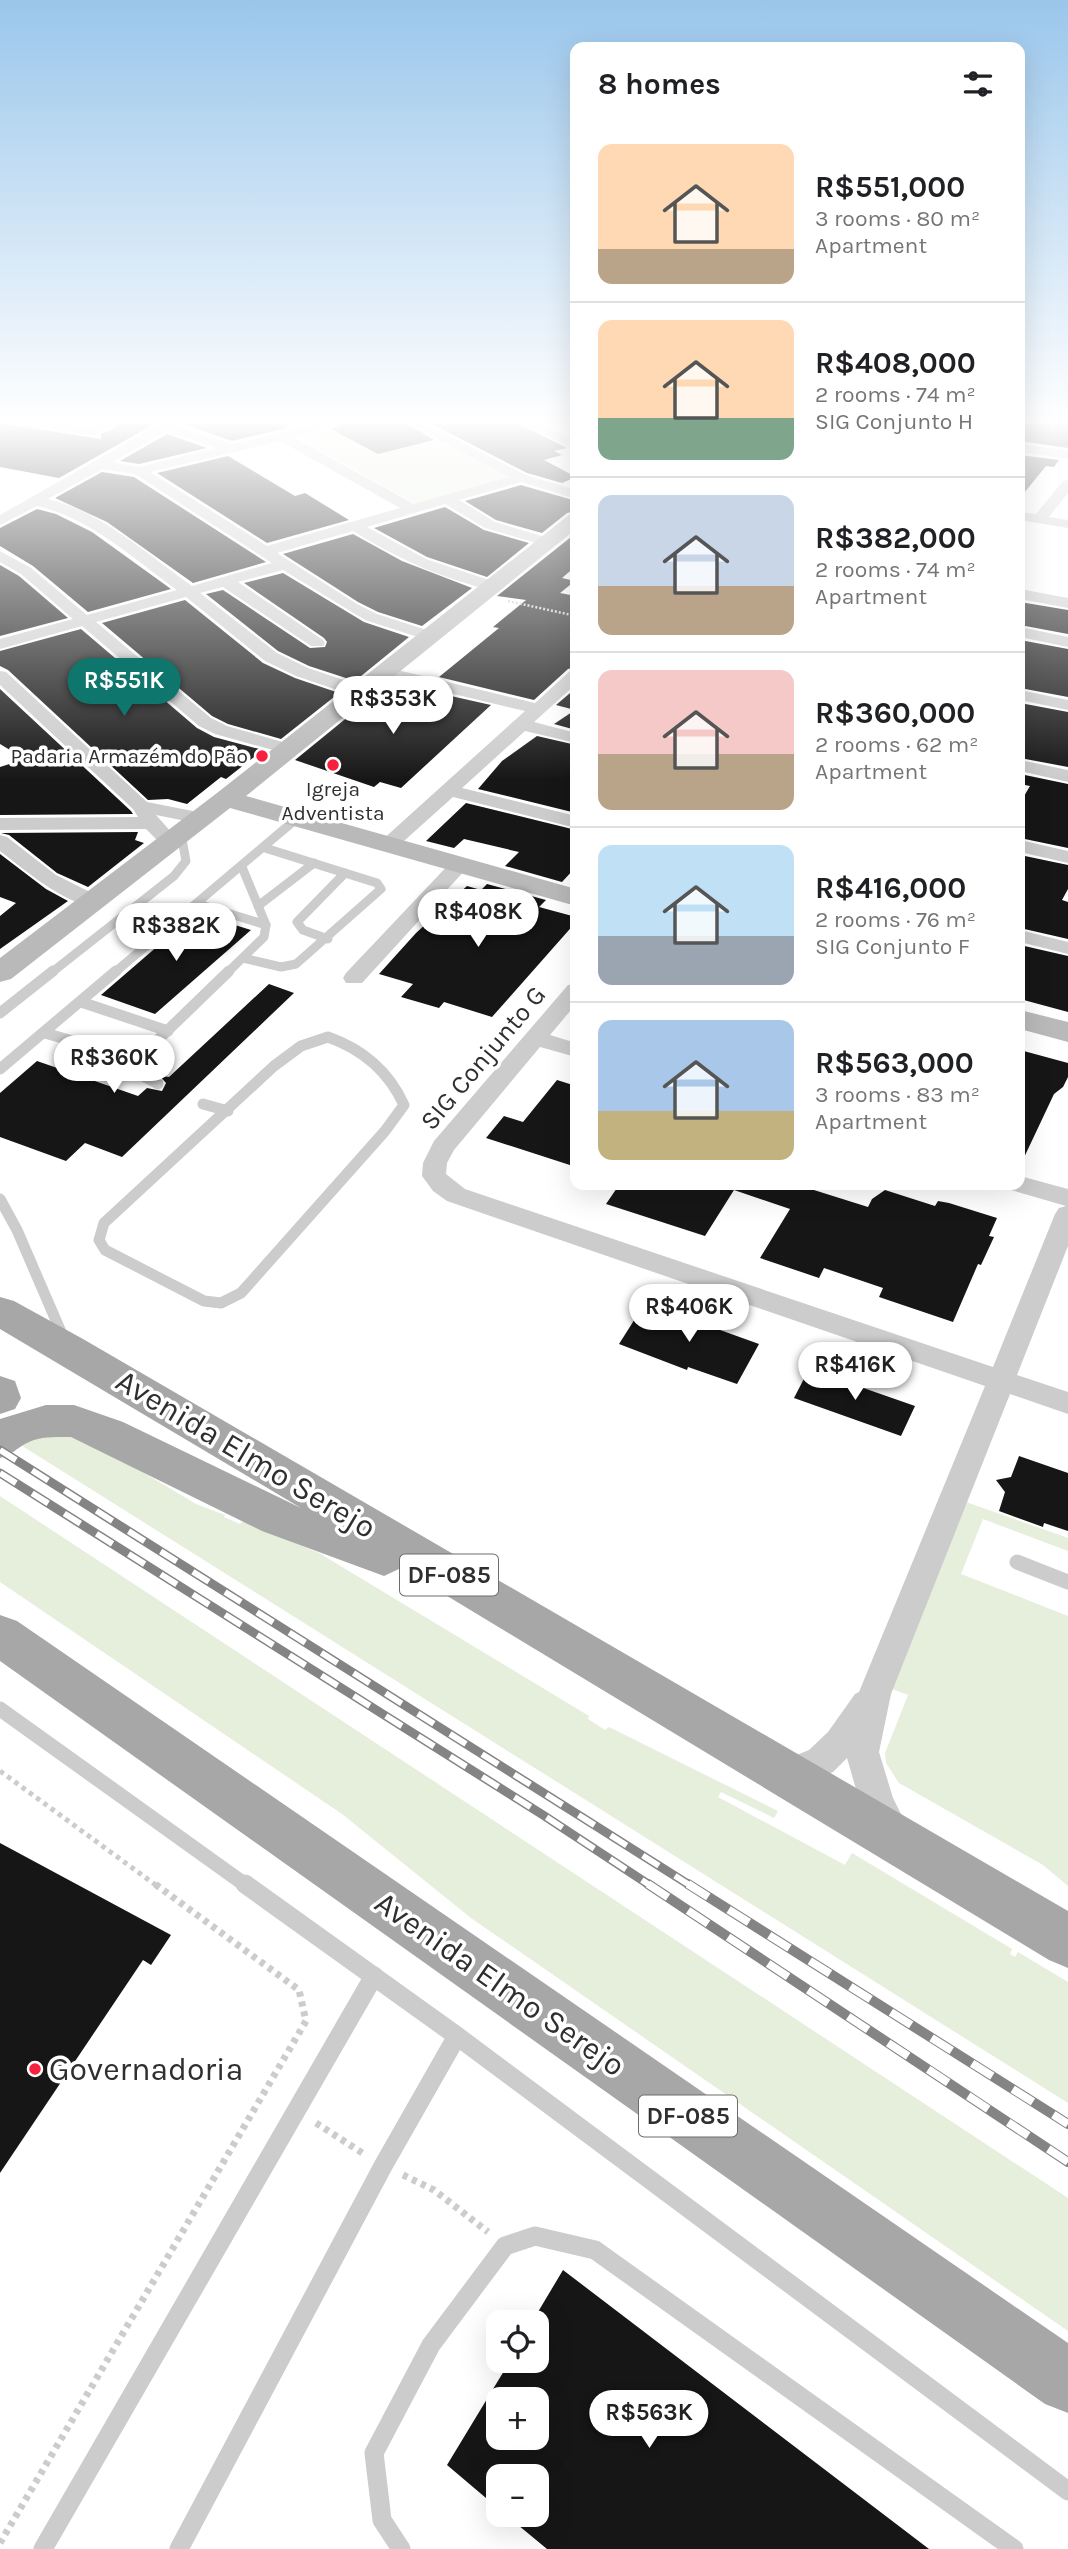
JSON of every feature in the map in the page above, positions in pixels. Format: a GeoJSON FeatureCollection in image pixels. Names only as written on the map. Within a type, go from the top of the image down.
{"type":"FeatureCollection","features":[{"type":"Feature","properties":{"kind":"main road","name":"Avenida Elmo Serejo"},"geometry":{"type":"LineString","coordinates":[[0,1311],[69,1349],[1068,1941]]}},
{"type":"Feature","properties":{"kind":"main road"},"geometry":{"type":"LineString","coordinates":[[0,1392],[0,1398]]}},
{"type":"Feature","properties":{"kind":"main road"},"geometry":{"type":"LineString","coordinates":[[0,1442],[9,1432],[46,1421],[74,1421],[108,1434],[278,1518],[475,1591]]}},
{"type":"Feature","properties":{"kind":"main road","name":"Avenida Elmo Serejo"},"geometry":{"type":"LineString","coordinates":[[0,1635],[1068,2381]]}},
{"type":"Feature","properties":{"kind":"street"},"geometry":{"type":"LineString","coordinates":[[119,542],[189,591],[271,657],[302,673],[361,692]]}},
{"type":"Feature","properties":{"kind":"street"},"geometry":{"type":"LineString","coordinates":[[248,542],[371,617],[430,636]]}},
{"type":"Feature","properties":{"kind":"street"},"geometry":{"type":"LineString","coordinates":[[264,552],[299,542]]}},
{"type":"Feature","properties":{"kind":"street"},"geometry":{"type":"LineString","coordinates":[[381,542],[413,561],[487,591]]}},
{"type":"Feature","properties":{"kind":"street"},"geometry":{"type":"LineString","coordinates":[[0,973],[226,799],[551,542]]}},
{"type":"Feature","properties":{"kind":"street"},"geometry":{"type":"LineString","coordinates":[[0,556],[26,571],[205,722],[221,730],[287,749]]}},
{"type":"Feature","properties":{"kind":"street"},"geometry":{"type":"LineString","coordinates":[[0,644],[283,565]]}},
{"type":"Feature","properties":{"kind":"street"},"geometry":{"type":"LineString","coordinates":[[225,581],[317,643]]}},
{"type":"Feature","properties":{"kind":"street"},"geometry":{"type":"LineString","coordinates":[[1025,595],[1068,603]]}},
{"type":"Feature","properties":{"kind":"street"},"geometry":{"type":"LineString","coordinates":[[1025,633],[1068,642]]}},
{"type":"Feature","properties":{"kind":"street"},"geometry":{"type":"LineString","coordinates":[[385,672],[537,709]]}},
{"type":"Feature","properties":{"kind":"street"},"geometry":{"type":"LineString","coordinates":[[0,676],[175,838]]}},
{"type":"Feature","properties":{"kind":"street"},"geometry":{"type":"LineString","coordinates":[[388,845],[570,680]]}},
{"type":"Feature","properties":{"kind":"street"},"geometry":{"type":"LineString","coordinates":[[1025,696],[1068,705]]}},
{"type":"Feature","properties":{"kind":"street"},"geometry":{"type":"LineString","coordinates":[[520,724],[570,736]]}},
{"type":"Feature","properties":{"kind":"street"},"geometry":{"type":"LineString","coordinates":[[1025,766],[1068,776]]}},
{"type":"Feature","properties":{"kind":"street"},"geometry":{"type":"LineString","coordinates":[[449,790],[570,820]]}},
{"type":"Feature","properties":{"kind":"street"},"geometry":{"type":"LineString","coordinates":[[226,799],[570,896]]}},
{"type":"Feature","properties":{"kind":"street"},"geometry":{"type":"LineString","coordinates":[[0,824],[146,814],[201,818]]}},
{"type":"Feature","properties":{"kind":"street"},"geometry":{"type":"LineString","coordinates":[[0,841],[49,879],[93,901]]}},
{"type":"Feature","properties":{"kind":"street"},"geometry":{"type":"LineString","coordinates":[[1025,847],[1068,857]]}},
{"type":"Feature","properties":{"kind":"street"},"geometry":{"type":"LineString","coordinates":[[354,978],[459,865]]}},
{"type":"Feature","properties":{"kind":"street"},"geometry":{"type":"LineString","coordinates":[[1025,937],[1068,948]]}},
{"type":"Feature","properties":{"kind":"street","name":"SIG Conjunto G"},"geometry":{"type":"LineString","coordinates":[[570,998],[538,1039],[443,1147],[435,1163],[434,1175],[442,1185],[456,1195],[1001,1379]]}},
{"type":"Feature","properties":{"kind":"street"},"geometry":{"type":"LineString","coordinates":[[1025,1020],[1068,1032]]}},
{"type":"Feature","properties":{"kind":"street"},"geometry":{"type":"LineString","coordinates":[[538,1039],[570,1048]]}},
{"type":"Feature","properties":{"kind":"street"},"geometry":{"type":"LineString","coordinates":[[1025,1185],[1068,1198]]}},
{"type":"Feature","properties":{"kind":"street"},"geometry":{"type":"LineString","coordinates":[[898,1840],[877,1803],[867,1778],[862,1752],[874,1694],[1068,1214]]}},
{"type":"Feature","properties":{"kind":"street"},"geometry":{"type":"LineString","coordinates":[[1001,1379],[1068,1403]]}},
{"type":"Feature","properties":{"kind":"street"},"geometry":{"type":"LineString","coordinates":[[787,1775],[821,1761],[840,1742],[874,1694]]}},
{"type":"Feature","properties":{"kind":"lane"},"geometry":{"type":"LineString","coordinates":[[0,1069],[296,820]]}},
{"type":"Feature","properties":{"kind":"lane"},"geometry":{"type":"LineString","coordinates":[[0,1013],[174,876],[186,861],[175,838]]}},
{"type":"Feature","properties":{"kind":"lane"},"geometry":{"type":"LineString","coordinates":[[243,958],[281,967],[301,961],[381,889],[377,883],[265,848]]}},
{"type":"Feature","properties":{"kind":"lane"},"geometry":{"type":"LineString","coordinates":[[258,906],[314,863]]}},
{"type":"Feature","properties":{"kind":"lane"},"geometry":{"type":"LineString","coordinates":[[137,1060],[264,937],[266,925],[242,867]]}},
{"type":"Feature","properties":{"kind":"lane"},"geometry":{"type":"LineString","coordinates":[[328,939],[303,930],[297,922],[345,873]]}},
{"type":"Feature","properties":{"kind":"lane"},"geometry":{"type":"LineString","coordinates":[[198,904],[266,925]]}},
{"type":"Feature","properties":{"kind":"lane"},"geometry":{"type":"LineString","coordinates":[[81,1002],[168,1031]]}},
{"type":"Feature","properties":{"kind":"lane"},"geometry":{"type":"LineString","coordinates":[[45,1032],[137,1060]]}},
{"type":"Feature","properties":{"kind":"lane"},"geometry":{"type":"LineString","coordinates":[[328,1037],[341,1040],[370,1061],[399,1091],[404,1105],[385,1131],[241,1293],[221,1303],[204,1301],[108,1254],[100,1247],[98,1235],[104,1223],[228,1111],[291,1053],[317,1038],[328,1037]]}},
{"type":"Feature","properties":{"kind":"lane"},"geometry":{"type":"LineString","coordinates":[[137,1060],[143,1076],[158,1084]]}},
{"type":"Feature","properties":{"kind":"lane"},"geometry":{"type":"LineString","coordinates":[[203,1104],[228,1111]]}},
{"type":"Feature","properties":{"kind":"lane"},"geometry":{"type":"LineString","coordinates":[[0,1199],[17,1230],[69,1349]]}},
{"type":"Feature","properties":{"kind":"lane"},"geometry":{"type":"LineString","coordinates":[[1017,1562],[1068,1581]]}},
{"type":"Feature","properties":{"kind":"lane"},"geometry":{"type":"LineString","coordinates":[[5,1717],[457,2036],[1068,2491]]}},
{"type":"Feature","properties":{"kind":"lane"},"geometry":{"type":"LineString","coordinates":[[43,2549],[374,1976]]}},
{"type":"Feature","properties":{"kind":"lane"},"geometry":{"type":"LineString","coordinates":[[180,2549],[376,2178],[457,2036]]}},
{"type":"Feature","properties":{"kind":"lane"},"geometry":{"type":"LineString","coordinates":[[401,2549],[382,2520],[374,2453],[431,2345],[505,2246],[535,2236],[595,2250],[1014,2549]]}},
{"type":"Feature","properties":{"kind":"path"},"geometry":{"type":"LineString","coordinates":[[487,591],[570,614]]}},
{"type":"Feature","properties":{"kind":"path"},"geometry":{"type":"LineString","coordinates":[[0,1771],[299,1990],[306,2021],[0,2543]]}},
{"type":"Feature","properties":{"kind":"green space"},"geometry":{"type":"Polygon","coordinates":[[[81,1435],[196,1504],[240,1524],[243,1521],[319,1553],[589,1716],[588,1719],[605,1730],[609,1727],[778,1811],[774,1818],[721,1792],[718,1797],[845,1865],[852,1853],[1012,1949],[1010,1954],[1015,1957],[1018,1952],[1068,1982],[1068,2103],[16,1442],[22,1436],[81,1435]]]}},
{"type":"Feature","properties":{"kind":"green space"},"geometry":{"type":"Polygon","coordinates":[[[0,1496],[1068,2198],[1068,2331],[471,1918],[342,1814],[0,1582],[0,1496]]]}},
{"type":"Feature","properties":{"kind":"green space"},"geometry":{"type":"Polygon","coordinates":[[[966,1502],[1068,1538],[1068,1551],[983,1519],[961,1574],[1068,1616],[1068,1886],[1043,1865],[899,1783],[886,1763],[885,1753],[908,1695],[892,1689],[966,1502]]]}},
{"type":"Feature","properties":{"kind":"building"},"geometry":{"type":"Polygon","coordinates":[[[0,542],[106,542],[171,589],[88,612],[33,566],[0,546],[0,542]]]}},
{"type":"Feature","properties":{"kind":"building"},"geometry":{"type":"Polygon","coordinates":[[[135,542],[235,542],[266,562],[193,583],[135,542]]]}},
{"type":"Feature","properties":{"kind":"building"},"geometry":{"type":"Polygon","coordinates":[[[325,542],[367,542],[402,561],[472,588],[422,626],[378,612],[358,602],[283,554],[325,542]]]}},
{"type":"Feature","properties":{"kind":"building"},"geometry":{"type":"Polygon","coordinates":[[[400,542],[529,543],[487,577],[427,557],[400,542]]]}},
{"type":"Feature","properties":{"kind":"building"},"geometry":{"type":"Polygon","coordinates":[[[565,542],[570,542],[570,571],[562,578],[570,580],[570,585],[560,593],[570,595],[570,668],[534,700],[439,677],[499,628],[493,627],[526,600],[497,596],[565,542]]]}},
{"type":"Feature","properties":{"kind":"building"},"geometry":{"type":"Polygon","coordinates":[[[0,565],[19,576],[68,618],[0,636],[0,565]]]}},
{"type":"Feature","properties":{"kind":"building"},"geometry":{"type":"Polygon","coordinates":[[[283,573],[364,622],[409,637],[355,681],[309,666],[278,651],[206,594],[223,590],[310,648],[325,647],[327,642],[324,638],[244,583],[283,573]]]}},
{"type":"Feature","properties":{"kind":"building"},"geometry":{"type":"Polygon","coordinates":[[[185,600],[263,663],[295,678],[339,693],[281,739],[228,724],[212,716],[102,623],[185,600]]]}},
{"type":"Feature","properties":{"kind":"building"},"geometry":{"type":"Polygon","coordinates":[[[1025,603],[1068,610],[1068,634],[1025,626],[1025,603]]]}},
{"type":"Feature","properties":{"kind":"building"},"geometry":{"type":"Polygon","coordinates":[[[81,629],[197,728],[214,737],[263,750],[226,779],[221,777],[187,804],[168,799],[148,800],[8,670],[0,666],[0,651],[81,629]]]}},
{"type":"Feature","properties":{"kind":"building"},"geometry":{"type":"Polygon","coordinates":[[[1025,641],[1068,649],[1068,697],[1025,689],[1025,641]]]}},
{"type":"Feature","properties":{"kind":"building"},"geometry":{"type":"Polygon","coordinates":[[[387,685],[491,705],[401,788],[380,782],[374,787],[295,760],[387,685]]]}},
{"type":"Feature","properties":{"kind":"building"},"geometry":{"type":"Polygon","coordinates":[[[0,689],[133,814],[0,815],[0,767],[25,759],[0,744],[0,689]]]}},
{"type":"Feature","properties":{"kind":"building"},"geometry":{"type":"Polygon","coordinates":[[[570,693],[570,709],[556,705],[570,693]]]}},
{"type":"Feature","properties":{"kind":"building"},"geometry":{"type":"Polygon","coordinates":[[[1025,704],[1068,712],[1068,767],[1025,759],[1025,704]]]}},
{"type":"Feature","properties":{"kind":"building"},"geometry":{"type":"Polygon","coordinates":[[[570,713],[570,728],[554,724],[570,713]]]}},
{"type":"Feature","properties":{"kind":"building"},"geometry":{"type":"Polygon","coordinates":[[[537,736],[570,744],[570,812],[478,789],[502,761],[537,736]]]}},
{"type":"Feature","properties":{"kind":"building"},"geometry":{"type":"Polygon","coordinates":[[[1025,775],[1068,784],[1068,848],[1025,839],[1025,794],[1030,786],[1025,785],[1025,775]]]}},
{"type":"Feature","properties":{"kind":"building"},"geometry":{"type":"Polygon","coordinates":[[[466,803],[570,829],[570,873],[562,882],[505,866],[519,852],[464,839],[454,848],[426,841],[466,803]]]}},
{"type":"Feature","properties":{"kind":"building"},"geometry":{"type":"Polygon","coordinates":[[[138,832],[135,840],[144,843],[88,887],[57,873],[9,835],[1,833],[138,832]]]}},
{"type":"Feature","properties":{"kind":"building"},"geometry":{"type":"Polygon","coordinates":[[[0,854],[46,889],[68,901],[0,949],[0,916],[16,903],[0,897],[0,854]]]}},
{"type":"Feature","properties":{"kind":"building"},"geometry":{"type":"Polygon","coordinates":[[[1025,856],[1068,865],[1068,889],[1062,900],[1068,902],[1068,939],[1025,929],[1025,856]]]}},
{"type":"Feature","properties":{"kind":"building"},"geometry":{"type":"Polygon","coordinates":[[[487,884],[546,900],[539,907],[570,915],[570,929],[492,1017],[444,1002],[439,1008],[401,997],[413,984],[379,974],[416,933],[467,886],[481,890],[487,884]]]}},
{"type":"Feature","properties":{"kind":"building"},"geometry":{"type":"Polygon","coordinates":[[[196,913],[251,930],[155,1014],[101,995],[196,913]]]}},
{"type":"Feature","properties":{"kind":"building"},"geometry":{"type":"Polygon","coordinates":[[[1025,946],[1068,956],[1068,1012],[1025,1000],[1025,946]]]}},
{"type":"Feature","properties":{"kind":"building"},"geometry":{"type":"Polygon","coordinates":[[[269,984],[294,993],[122,1157],[85,1143],[66,1161],[0,1137],[0,1093],[37,1061],[138,1096],[147,1088],[162,1091],[166,1083],[160,1076],[169,1077],[269,984]]]}},
{"type":"Feature","properties":{"kind":"building"},"geometry":{"type":"Polygon","coordinates":[[[1025,1051],[1068,1063],[1068,1077],[1063,1087],[1054,1094],[1025,1155],[1025,1051]]]}},
{"type":"Feature","properties":{"kind":"building"},"geometry":{"type":"Polygon","coordinates":[[[557,1080],[570,1084],[570,1165],[486,1138],[504,1116],[523,1122],[557,1080]]]}},
{"type":"Feature","properties":{"kind":"building"},"geometry":{"type":"Polygon","coordinates":[[[616,1190],[734,1190],[705,1236],[606,1204],[616,1190]]]}},
{"type":"Feature","properties":{"kind":"building"},"geometry":{"type":"Polygon","coordinates":[[[734,1190],[814,1190],[868,1207],[872,1199],[885,1190],[935,1206],[938,1201],[949,1203],[997,1218],[989,1236],[994,1237],[981,1265],[978,1264],[953,1322],[879,1297],[883,1288],[824,1268],[819,1278],[760,1258],[790,1209],[734,1190]]]}},
{"type":"Feature","properties":{"kind":"building"},"geometry":{"type":"Polygon","coordinates":[[[645,1303],[759,1344],[737,1384],[688,1367],[687,1370],[619,1344],[645,1303]]]}},
{"type":"Feature","properties":{"kind":"building"},"geometry":{"type":"Polygon","coordinates":[[[809,1369],[915,1406],[901,1436],[794,1398],[809,1369]]]}},
{"type":"Feature","properties":{"kind":"building"},"geometry":{"type":"Polygon","coordinates":[[[1019,1456],[1068,1473],[1068,1531],[1044,1523],[1043,1527],[999,1511],[1005,1492],[996,1480],[1011,1477],[1019,1456]]]}},
{"type":"Feature","properties":{"kind":"building","name":"Governadoria"},"geometry":{"type":"Polygon","coordinates":[[[0,1843],[171,1935],[151,1965],[143,1960],[0,2173],[0,1843]]]}},
{"type":"Feature","properties":{"kind":"building"},"geometry":{"type":"Polygon","coordinates":[[[563,2270],[929,2549],[547,2549],[520,2527],[549,2527],[549,2464],[486,2464],[486,2498],[447,2465],[486,2401],[486,2450],[549,2450],[549,2387],[494,2387],[503,2373],[549,2373],[549,2310],[539,2310],[563,2270]]]}},
{"type":"Feature","properties":{"kind":"railway"},"geometry":{"type":"LineString","coordinates":[[0,1450],[691,1886]]}},
{"type":"Feature","properties":{"kind":"railway"},"geometry":{"type":"LineString","coordinates":[[0,1473],[651,1886]]}},
{"type":"Feature","properties":{"kind":"railway"},"geometry":{"type":"LineString","coordinates":[[648,1884],[1068,2162]]}},
{"type":"Feature","properties":{"kind":"railway"},"geometry":{"type":"LineString","coordinates":[[688,1884],[1068,2124]]}},
{"type":"Feature","properties":{"kind":"place","name":"Padaria Armazém do Pão"},"geometry":{"type":"Point","coordinates":[262,756]}},
{"type":"Feature","properties":{"kind":"place","name":"Igreja Adventista"},"geometry":{"type":"Point","coordinates":[333,765]}},
{"type":"Feature","properties":{"kind":"place","name":"Governadoria"},"geometry":{"type":"Point","coordinates":[35,2069]}}]}
